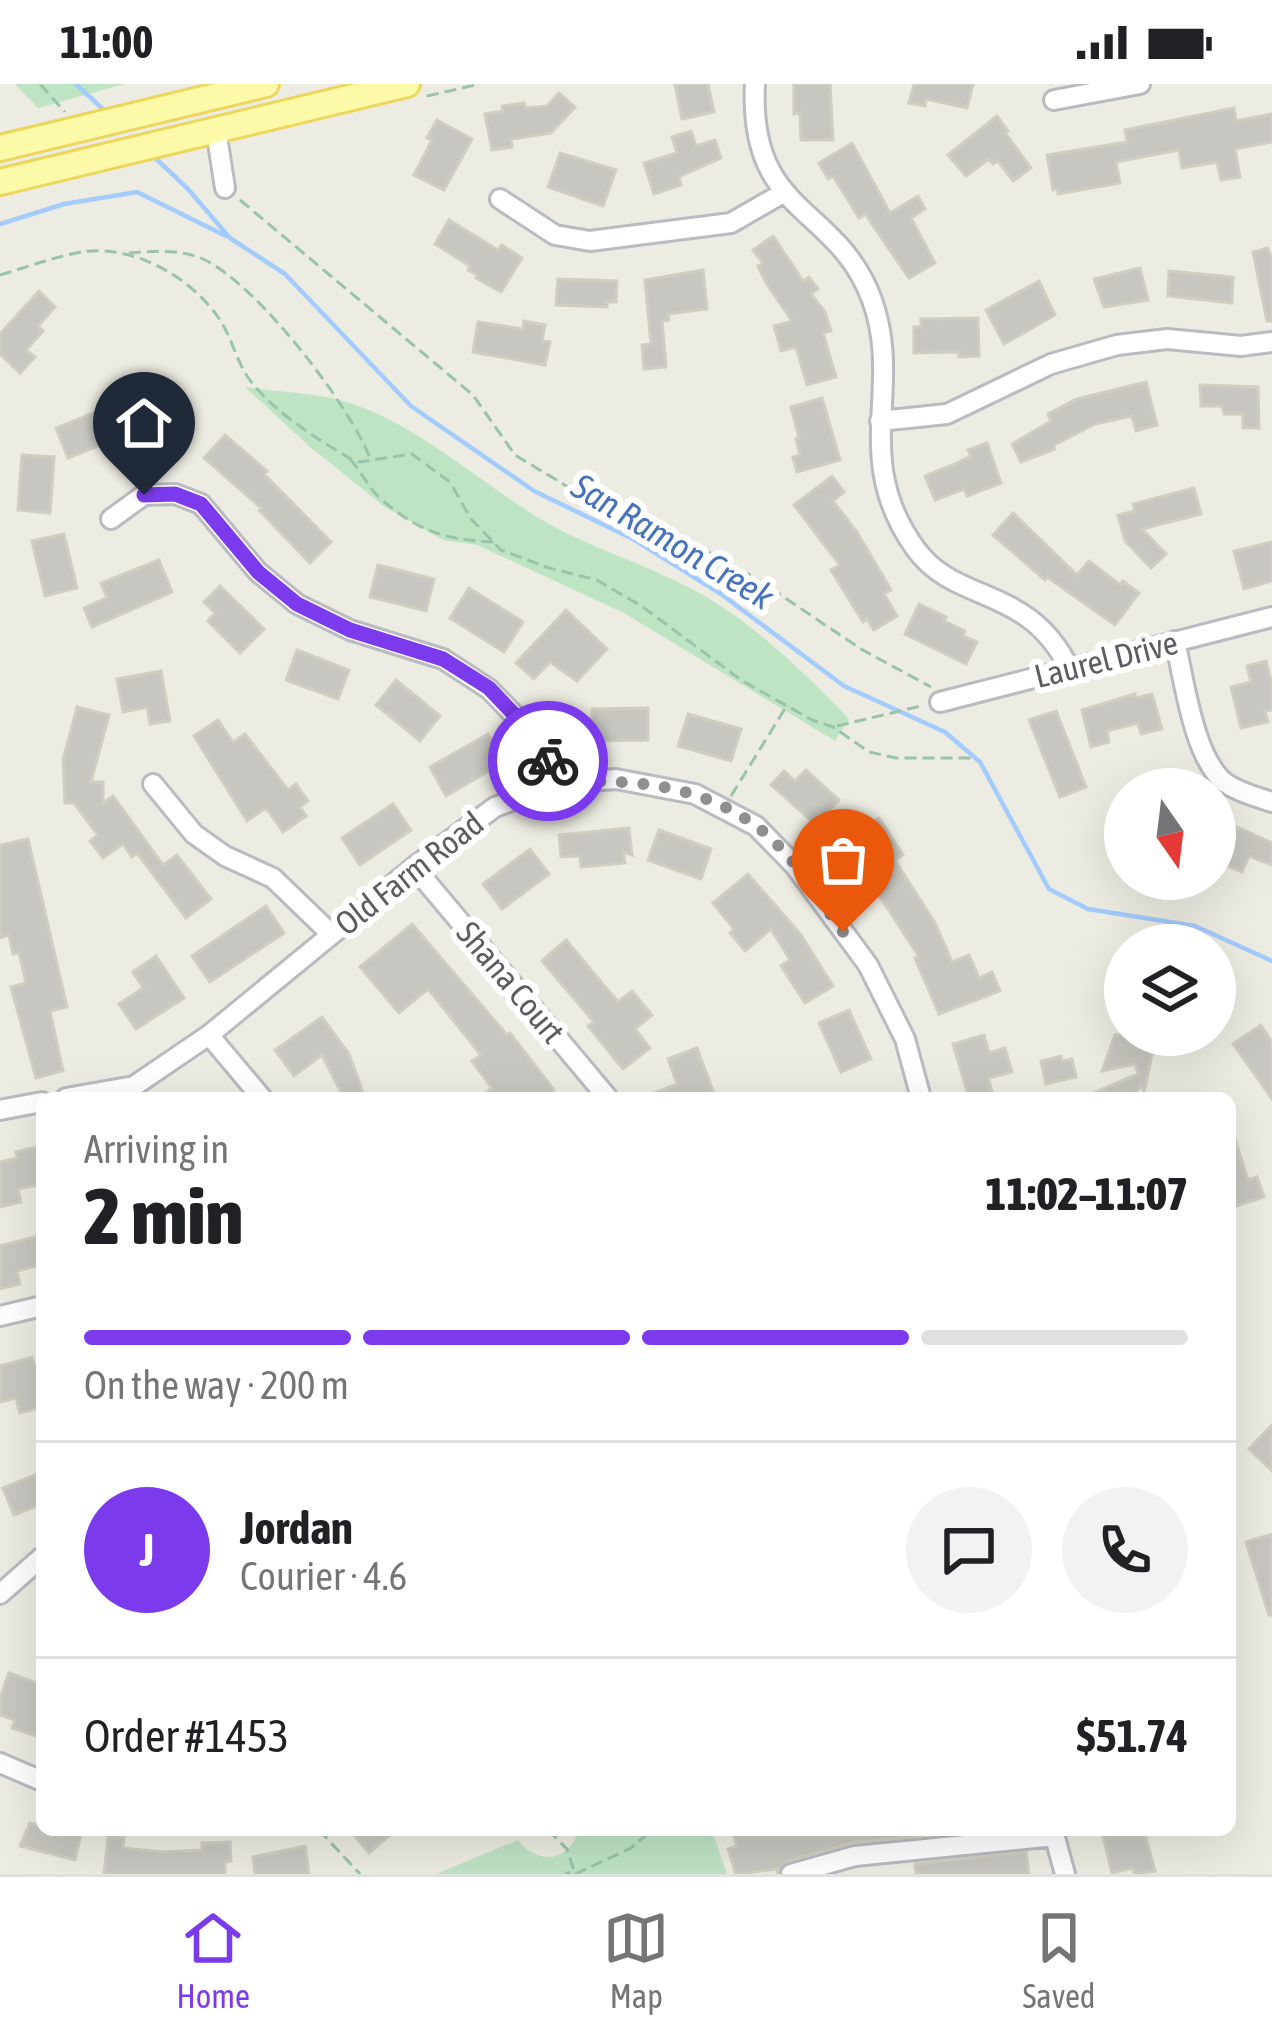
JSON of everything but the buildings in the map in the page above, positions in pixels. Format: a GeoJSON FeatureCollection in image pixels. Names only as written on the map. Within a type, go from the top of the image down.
{"type":"FeatureCollection","features":[{"type":"Feature","properties":{"kind":"main road"},"geometry":{"type":"LineString","coordinates":[[0,148],[266,84]]}},
{"type":"Feature","properties":{"kind":"main road"},"geometry":{"type":"LineString","coordinates":[[0,182],[407,84]]}},
{"type":"Feature","properties":{"kind":"street"},"geometry":{"type":"LineString","coordinates":[[754,84],[755,133],[770,176],[850,260],[870,295],[881,358],[886,493],[916,550],[941,573],[1031,617],[1058,646],[1070,668]]}},
{"type":"Feature","properties":{"kind":"street"},"geometry":{"type":"LineString","coordinates":[[1054,100],[1140,84]]}},
{"type":"Feature","properties":{"kind":"street"},"geometry":{"type":"LineString","coordinates":[[216,130],[225,188]]}},
{"type":"Feature","properties":{"kind":"street"},"geometry":{"type":"LineString","coordinates":[[500,199],[556,235],[590,241],[731,224],[783,193]]}},
{"type":"Feature","properties":{"kind":"street"},"geometry":{"type":"LineString","coordinates":[[880,421],[947,413],[1051,364],[1117,345],[1167,339],[1241,346],[1272,342]]}},
{"type":"Feature","properties":{"kind":"street"},"geometry":{"type":"LineString","coordinates":[[111,519],[144,495],[175,494],[201,504],[258,572],[297,604],[350,630],[443,659],[489,688],[526,727],[561,783]]}},
{"type":"Feature","properties":{"kind":"street","name":"Laurel Drive"},"geometry":{"type":"LineString","coordinates":[[945,700],[1272,617]]}},
{"type":"Feature","properties":{"kind":"street"},"geometry":{"type":"LineString","coordinates":[[1174,641],[1202,748],[1214,772],[1238,790],[1272,802]]}},
{"type":"Feature","properties":{"kind":"street","name":"Old Farm Road"},"geometry":{"type":"LineString","coordinates":[[100,1092],[134,1086],[209,1034],[330,933],[495,807],[561,783],[616,779],[695,794],[757,826],[795,866],[868,965],[905,1039],[919,1092]]}},
{"type":"Feature","properties":{"kind":"street"},"geometry":{"type":"LineString","coordinates":[[153,784],[194,834],[225,856],[273,878],[330,933]]}},
{"type":"Feature","properties":{"kind":"street","name":"Shana Court"},"geometry":{"type":"LineString","coordinates":[[414,867],[603,1092]]}},
{"type":"Feature","properties":{"kind":"street"},"geometry":{"type":"LineString","coordinates":[[209,1034],[257,1092]]}},
{"type":"Feature","properties":{"kind":"street"},"geometry":{"type":"LineString","coordinates":[[0,1110],[36,1103]]}},
{"type":"Feature","properties":{"kind":"street"},"geometry":{"type":"LineString","coordinates":[[0,1316],[36,1307]]}},
{"type":"Feature","properties":{"kind":"street"},"geometry":{"type":"LineString","coordinates":[[0,1594],[36,1563]]}},
{"type":"Feature","properties":{"kind":"street"},"geometry":{"type":"LineString","coordinates":[[0,1763],[36,1778]]}},
{"type":"Feature","properties":{"kind":"street"},"geometry":{"type":"LineString","coordinates":[[791,1874],[855,1856],[1028,1836]]}},
{"type":"Feature","properties":{"kind":"street"},"geometry":{"type":"LineString","coordinates":[[1055,1836],[1065,1874]]}},
{"type":"Feature","properties":{"kind":"path"},"geometry":{"type":"LineString","coordinates":[[40,84],[79,129]]}},
{"type":"Feature","properties":{"kind":"path"},"geometry":{"type":"LineString","coordinates":[[225,188],[473,395],[515,454],[568,487],[687,540],[757,579],[945,700]]}},
{"type":"Feature","properties":{"kind":"path"},"geometry":{"type":"LineString","coordinates":[[0,274],[84,252],[158,251],[201,258],[224,272],[323,374],[371,460]]}},
{"type":"Feature","properties":{"kind":"path"},"geometry":{"type":"LineString","coordinates":[[127,253],[203,296],[224,324],[254,385],[276,407],[349,458],[380,499],[423,531],[494,542]]}},
{"type":"Feature","properties":{"kind":"path"},"geometry":{"type":"LineString","coordinates":[[349,458],[412,454],[449,482],[471,519],[501,550],[597,580],[643,607],[741,680],[833,727],[869,752],[975,758]]}},
{"type":"Feature","properties":{"kind":"path"},"geometry":{"type":"LineString","coordinates":[[833,727],[945,700]]}},
{"type":"Feature","properties":{"kind":"path"},"geometry":{"type":"LineString","coordinates":[[724,808],[787,705]]}},
{"type":"Feature","properties":{"kind":"path"},"geometry":{"type":"LineString","coordinates":[[324,1836],[359,1874]]}},
{"type":"Feature","properties":{"kind":"path"},"geometry":{"type":"LineString","coordinates":[[554,1836],[567,1849],[574,1873]]}},
{"type":"Feature","properties":{"kind":"path"},"geometry":{"type":"LineString","coordinates":[[565,1874],[632,1848],[645,1836]]}},
{"type":"Feature","properties":{"kind":"green space"},"geometry":{"type":"Polygon","coordinates":[[[15,84],[124,84],[38,108],[15,84]]]}},
{"type":"Feature","properties":{"kind":"green space"},"geometry":{"type":"Polygon","coordinates":[[[245,387],[348,402],[410,431],[547,523],[711,600],[753,629],[849,719],[835,741],[624,613],[477,545],[443,540],[385,507],[245,387]]]}},
{"type":"Feature","properties":{"kind":"green space"},"geometry":{"type":"Polygon","coordinates":[[[576,1836],[714,1836],[727,1874],[436,1874],[518,1840],[543,1857],[561,1854],[576,1836]]]}},
{"type":"Feature","properties":{"kind":"waterway","name":"San Ramon Creek"},"geometry":{"type":"LineString","coordinates":[[76,84],[107,113]]}},
{"type":"Feature","properties":{"kind":"waterway","name":"San Ramon Creek"},"geometry":{"type":"LineString","coordinates":[[150,153],[230,238],[285,274],[411,406],[534,491],[633,539],[721,594],[844,686],[945,732],[980,762],[1049,889],[1088,909],[1195,926],[1272,961]]}},
{"type":"Feature","properties":{"kind":"waterway"},"geometry":{"type":"LineString","coordinates":[[0,224],[64,204],[137,192],[226,236]]}},
{"type":"Feature","properties":{"kind":"way so far"},"geometry":{"type":"LineString","coordinates":[[548,761],[561,783],[616,779],[695,794],[757,826],[795,866],[843,932]]}},
{"type":"Feature","properties":{"kind":"route"},"geometry":{"type":"LineString","coordinates":[[144,495],[175,494],[201,504],[258,572],[297,604],[350,630],[443,659],[489,688],[526,727],[548,761]]}}]}
